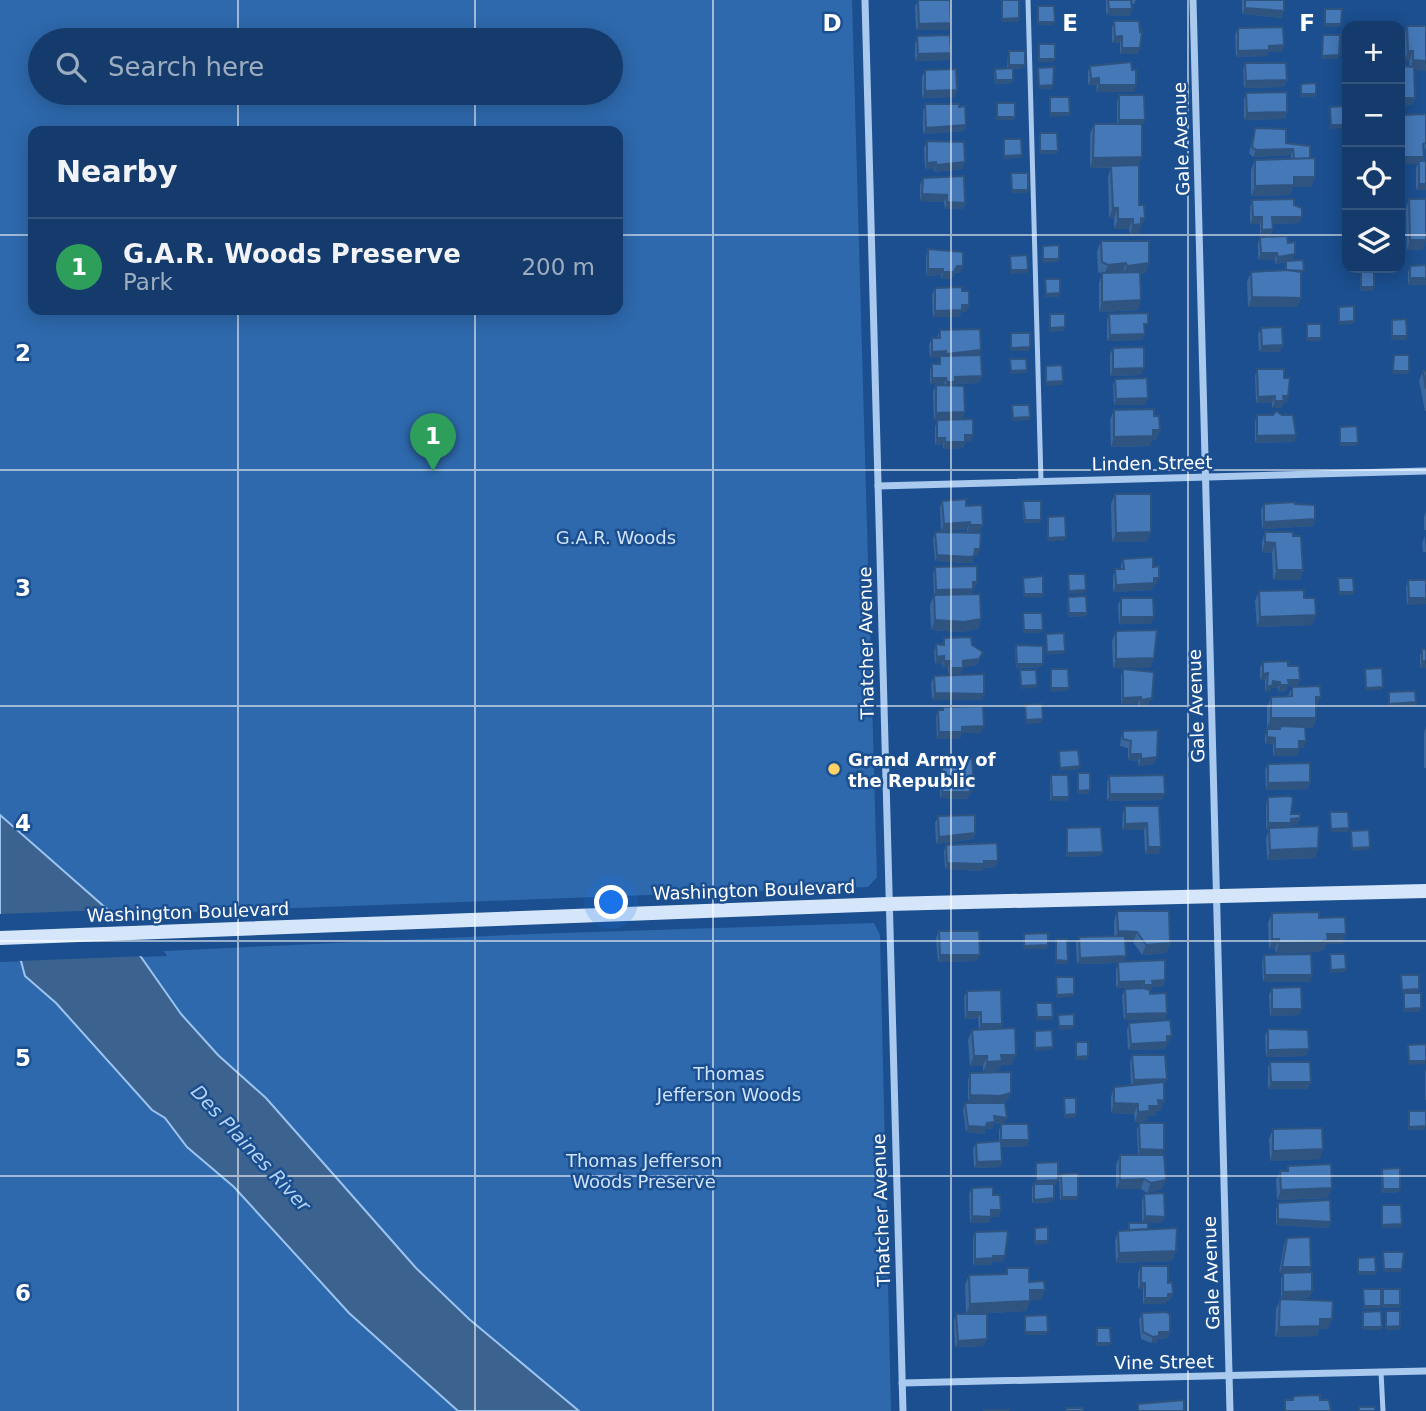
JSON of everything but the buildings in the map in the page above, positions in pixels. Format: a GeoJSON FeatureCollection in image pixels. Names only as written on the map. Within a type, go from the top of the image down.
{"type":"FeatureCollection","features":[{"type":"Feature","properties":{"kind":"street","name":"Thatcher Avenue"},"geometry":{"type":"LineString","coordinates":[[865,0],[902,1411]]}},
{"type":"Feature","properties":{"kind":"street","name":"Gale Avenue"},"geometry":{"type":"LineString","coordinates":[[1193,0],[1230,1411]]}},
{"type":"Feature","properties":{"kind":"street","name":"Linden Street"},"geometry":{"type":"LineString","coordinates":[[878,486],[1426,471]]}},
{"type":"Feature","properties":{"kind":"street","name":"Washington Boulevard"},"geometry":{"type":"LineString","coordinates":[[0,938],[888,905],[1426,891]]}},
{"type":"Feature","properties":{"kind":"street","name":"Vine Street"},"geometry":{"type":"LineString","coordinates":[[902,1383],[1426,1371]]}},
{"type":"Feature","properties":{"kind":"lane"},"geometry":{"type":"LineString","coordinates":[[1028,0],[1041,481]]}},
{"type":"Feature","properties":{"kind":"lane"},"geometry":{"type":"LineString","coordinates":[[1381,1372],[1382,1411]]}},
{"type":"Feature","properties":{"kind":"green space","name":"G.A.R. Woods"},"geometry":{"type":"Polygon","coordinates":[[[0,0],[852,0],[877,877],[868,887],[134,914],[131,910],[108,910],[0,815],[0,0]]]}},
{"type":"Feature","properties":{"kind":"green space","name":"Thomas Jefferson Woods Preserve"},"geometry":{"type":"Polygon","coordinates":[[[874,923],[880,935],[891,1411],[0,1411],[0,962],[167,956],[164,951],[531,934],[874,923]]]}},
{"type":"Feature","properties":{"kind":"water","name":"Des Plaines River"},"geometry":{"type":"Polygon","coordinates":[[[0,815],[108,910],[181,1014],[218,1055],[266,1098],[416,1268],[469,1319],[579,1411],[458,1411],[349,1313],[234,1187],[187,1147],[165,1118],[152,1110],[56,1003],[25,976],[21,961],[0,935],[0,815]]]}},
{"type":"Feature","properties":{"kind":"pier"},"geometry":{"type":"Polygon","coordinates":[[[108,910],[146,956],[18,961],[0,940],[0,914],[108,910]]]}},
{"type":"Feature","properties":{"kind":"place","name":"G.A.R. Woods Preserve"},"geometry":{"type":"Point","coordinates":[433,471]}},
{"type":"Feature","properties":{"kind":"place","name":"Grand Army of the Republic"},"geometry":{"type":"Point","coordinates":[834,769]}},
{"type":"Feature","properties":{"kind":"park label","name":"Thomas Jefferson Woods"},"geometry":{"type":"Point","coordinates":[729,1083]}}]}
